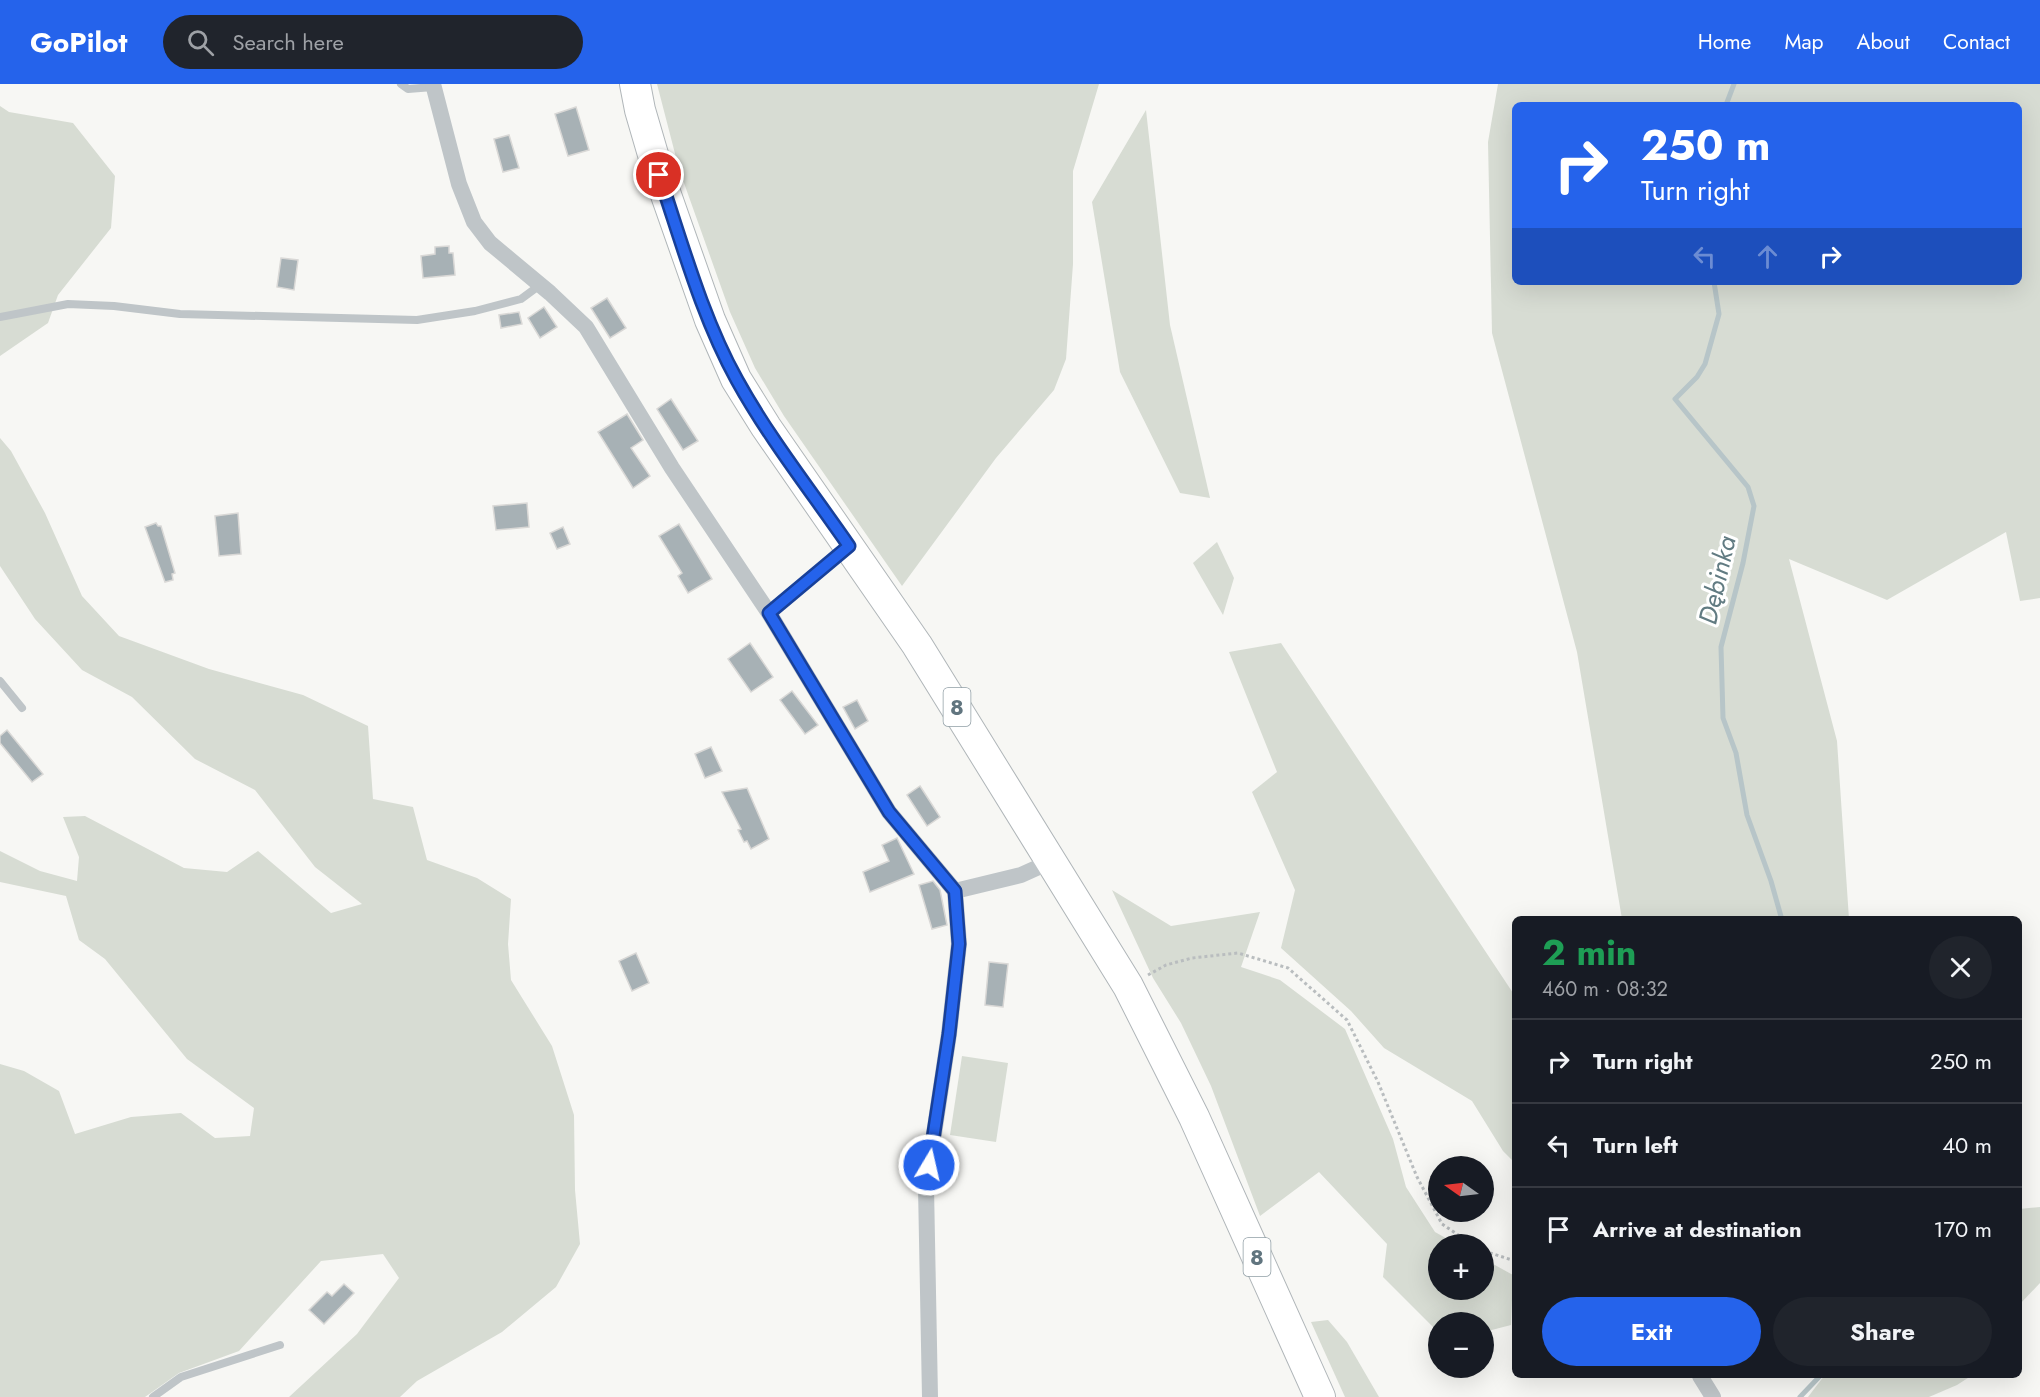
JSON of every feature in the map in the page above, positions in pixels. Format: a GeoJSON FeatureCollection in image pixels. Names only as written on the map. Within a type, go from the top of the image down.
{"type":"FeatureCollection","features":[{"type":"Feature","properties":{"kind":"highway","name":"8"},"geometry":{"type":"LineString","coordinates":[[635,84],[640,110],[663,186],[710,320],[736,379],[766,427],[917,645],[1128,986],[1189,1107],[1320,1397]]}},
{"type":"Feature","properties":{"kind":"street"},"geometry":{"type":"LineString","coordinates":[[433,85],[459,184],[474,222],[490,243],[586,327],[672,468],[769,613],[889,812],[955,891],[959,944],[949,1034],[926,1187],[930,1397]]}},
{"type":"Feature","properties":{"kind":"street"},"geometry":{"type":"LineString","coordinates":[[955,891],[1021,875],[1052,861]]}},
{"type":"Feature","properties":{"kind":"street"},"geometry":{"type":"LineString","coordinates":[[1701,1378],[1713,1397]]}},
{"type":"Feature","properties":{"kind":"lane"},"geometry":{"type":"LineString","coordinates":[[401,84],[408,89],[433,85]]}},
{"type":"Feature","properties":{"kind":"lane"},"geometry":{"type":"LineString","coordinates":[[0,317],[68,304],[114,306],[180,314],[417,320],[476,311],[521,299],[540,285]]}},
{"type":"Feature","properties":{"kind":"lane"},"geometry":{"type":"LineString","coordinates":[[769,613],[849,546]]}},
{"type":"Feature","properties":{"kind":"lane"},"geometry":{"type":"LineString","coordinates":[[0,681],[22,708]]}},
{"type":"Feature","properties":{"kind":"lane"},"geometry":{"type":"LineString","coordinates":[[153,1397],[181,1377],[280,1345]]}},
{"type":"Feature","properties":{"kind":"path"},"geometry":{"type":"LineString","coordinates":[[1128,986],[1166,965],[1192,958],[1238,953],[1288,968],[1347,1020],[1378,1082],[1417,1177],[1442,1224],[1457,1234]]}},
{"type":"Feature","properties":{"kind":"path"},"geometry":{"type":"LineString","coordinates":[[1494,1254],[1512,1260]]}},
{"type":"Feature","properties":{"kind":"shaded area"},"geometry":{"type":"Polygon","coordinates":[[[657,84],[1099,84],[1073,171],[1073,264],[1066,359],[1054,390],[996,458],[902,586],[784,416],[755,368],[730,312],[679,169],[657,84]]]}},
{"type":"Feature","properties":{"kind":"shaded area"},"geometry":{"type":"Polygon","coordinates":[[[1498,84],[2040,84],[2040,598],[2020,601],[2006,532],[1887,600],[1789,559],[1837,741],[1849,916],[1621,916],[1577,652],[1492,333],[1488,142],[1498,84]]]}},
{"type":"Feature","properties":{"kind":"shaded area"},"geometry":{"type":"Polygon","coordinates":[[[0,106],[9,112],[73,123],[115,176],[111,228],[58,295],[48,323],[0,356],[0,106]]]}},
{"type":"Feature","properties":{"kind":"shaded area"},"geometry":{"type":"Polygon","coordinates":[[[1146,110],[1170,325],[1210,498],[1180,493],[1120,372],[1092,202],[1146,110]]]}},
{"type":"Feature","properties":{"kind":"shaded area"},"geometry":{"type":"Polygon","coordinates":[[[0,438],[11,451],[45,513],[82,596],[119,636],[209,669],[303,695],[368,726],[373,799],[413,807],[427,860],[477,878],[511,899],[508,944],[511,980],[552,1046],[574,1115],[575,1190],[580,1244],[556,1287],[502,1332],[417,1381],[400,1397],[289,1397],[357,1334],[399,1278],[383,1254],[321,1261],[239,1351],[179,1373],[145,1397],[0,1397],[0,1064],[24,1071],[59,1091],[75,1134],[131,1117],[181,1113],[215,1138],[250,1136],[254,1108],[187,1059],[105,959],[79,940],[66,896],[0,882],[0,851],[40,871],[77,881],[79,857],[63,817],[85,816],[184,868],[227,872],[258,851],[331,913],[362,904],[315,867],[255,790],[195,759],[132,697],[82,670],[35,619],[0,566],[0,438]]]}},
{"type":"Feature","properties":{"kind":"shaded area"},"geometry":{"type":"Polygon","coordinates":[[[1217,542],[1234,578],[1223,615],[1193,563],[1217,542]]]}},
{"type":"Feature","properties":{"kind":"shaded area"},"geometry":{"type":"Polygon","coordinates":[[[1281,643],[1512,991],[1512,1160],[1503,1151],[1472,1101],[1384,1048],[1351,1011],[1281,948],[1295,890],[1252,792],[1277,772],[1229,652],[1281,643]]]}},
{"type":"Feature","properties":{"kind":"shaded area"},"geometry":{"type":"Polygon","coordinates":[[[1112,890],[1171,926],[1260,912],[1241,967],[1280,980],[1345,1029],[1393,1139],[1406,1187],[1428,1222],[1439,1234],[1428,1234],[1428,1300],[1494,1300],[1494,1265],[1512,1274],[1511,1325],[1494,1329],[1494,1312],[1428,1312],[1428,1322],[1383,1277],[1387,1244],[1319,1172],[1260,1216],[1211,1086],[1181,1023],[1153,978],[1112,890]]]}},
{"type":"Feature","properties":{"kind":"shaded area"},"geometry":{"type":"Polygon","coordinates":[[[962,1056],[1008,1063],[996,1142],[950,1135],[962,1056]]]}},
{"type":"Feature","properties":{"kind":"shaded area"},"geometry":{"type":"Polygon","coordinates":[[[2040,1207],[2040,1283],[2022,1302],[2022,1209],[2040,1207]]]}},
{"type":"Feature","properties":{"kind":"shaded area"},"geometry":{"type":"Polygon","coordinates":[[[1328,1320],[1347,1342],[1379,1397],[1345,1397],[1311,1322],[1328,1320]]]}},
{"type":"Feature","properties":{"kind":"shaded area"},"geometry":{"type":"Polygon","coordinates":[[[1822,1378],[1968,1378],[1929,1397],[1808,1397],[1822,1378]]]}},
{"type":"Feature","properties":{"kind":"building"},"geometry":{"type":"Polygon","coordinates":[[[576,107],[589,150],[568,156],[555,114],[576,107]]]}},
{"type":"Feature","properties":{"kind":"building"},"geometry":{"type":"Polygon","coordinates":[[[509,135],[519,168],[503,172],[494,139],[509,135]]]}},
{"type":"Feature","properties":{"kind":"building"},"geometry":{"type":"Polygon","coordinates":[[[449,246],[449,253],[453,253],[455,275],[423,278],[421,256],[435,254],[435,247],[449,246]]]}},
{"type":"Feature","properties":{"kind":"building"},"geometry":{"type":"Polygon","coordinates":[[[281,258],[298,260],[294,290],[277,287],[281,258]]]}},
{"type":"Feature","properties":{"kind":"building"},"geometry":{"type":"Polygon","coordinates":[[[607,298],[626,328],[610,338],[591,308],[607,298]]]}},
{"type":"Feature","properties":{"kind":"building"},"geometry":{"type":"Polygon","coordinates":[[[544,307],[557,327],[540,338],[528,318],[544,307]]]}},
{"type":"Feature","properties":{"kind":"building"},"geometry":{"type":"Polygon","coordinates":[[[519,312],[522,324],[501,328],[499,315],[519,312]]]}},
{"type":"Feature","properties":{"kind":"building"},"geometry":{"type":"Polygon","coordinates":[[[671,399],[698,441],[683,450],[657,409],[671,399]]]}},
{"type":"Feature","properties":{"kind":"building"},"geometry":{"type":"Polygon","coordinates":[[[627,414],[643,440],[631,448],[650,476],[633,488],[598,432],[627,414]]]}},
{"type":"Feature","properties":{"kind":"building"},"geometry":{"type":"Polygon","coordinates":[[[527,503],[529,527],[496,530],[493,506],[527,503]]]}},
{"type":"Feature","properties":{"kind":"building"},"geometry":{"type":"Polygon","coordinates":[[[238,513],[241,554],[219,556],[215,516],[238,513]]]}},
{"type":"Feature","properties":{"kind":"building"},"geometry":{"type":"Polygon","coordinates":[[[156,523],[161,526],[175,573],[172,574],[173,580],[165,582],[145,527],[156,523]]]}},
{"type":"Feature","properties":{"kind":"building"},"geometry":{"type":"Polygon","coordinates":[[[679,524],[712,579],[688,593],[678,576],[682,573],[659,536],[679,524]]]}},
{"type":"Feature","properties":{"kind":"building"},"geometry":{"type":"Polygon","coordinates":[[[563,527],[570,544],[557,549],[550,533],[563,527]]]}},
{"type":"Feature","properties":{"kind":"building"},"geometry":{"type":"Polygon","coordinates":[[[750,643],[773,677],[751,692],[728,659],[750,643]]]}},
{"type":"Feature","properties":{"kind":"building"},"geometry":{"type":"Polygon","coordinates":[[[792,691],[818,725],[805,734],[780,700],[792,691]]]}},
{"type":"Feature","properties":{"kind":"building"},"geometry":{"type":"Polygon","coordinates":[[[857,700],[868,721],[855,729],[843,707],[857,700]]]}},
{"type":"Feature","properties":{"kind":"building"},"geometry":{"type":"Polygon","coordinates":[[[7,730],[43,774],[32,782],[0,743],[0,736],[7,730]]]}},
{"type":"Feature","properties":{"kind":"building"},"geometry":{"type":"Polygon","coordinates":[[[711,747],[722,771],[705,778],[695,754],[711,747]]]}},
{"type":"Feature","properties":{"kind":"building"},"geometry":{"type":"Polygon","coordinates":[[[920,786],[940,817],[927,826],[907,795],[920,786]]]}},
{"type":"Feature","properties":{"kind":"building"},"geometry":{"type":"Polygon","coordinates":[[[747,788],[769,839],[751,849],[747,841],[744,842],[738,830],[741,829],[722,792],[747,788]]]}},
{"type":"Feature","properties":{"kind":"building"},"geometry":{"type":"Polygon","coordinates":[[[897,838],[914,874],[870,892],[863,872],[889,861],[882,845],[897,838]]]}},
{"type":"Feature","properties":{"kind":"building"},"geometry":{"type":"Polygon","coordinates":[[[933,881],[940,890],[947,925],[932,929],[919,885],[933,881]]]}},
{"type":"Feature","properties":{"kind":"building"},"geometry":{"type":"Polygon","coordinates":[[[636,953],[649,983],[632,991],[619,961],[636,953]]]}},
{"type":"Feature","properties":{"kind":"building"},"geometry":{"type":"Polygon","coordinates":[[[989,962],[1008,964],[1003,1007],[985,1005],[989,962]]]}},
{"type":"Feature","properties":{"kind":"building"},"geometry":{"type":"Polygon","coordinates":[[[344,1284],[354,1293],[324,1324],[309,1310],[327,1292],[332,1296],[344,1284]]]}},
{"type":"Feature","properties":{"kind":"waterway","name":"Dębinka"},"geometry":{"type":"LineString","coordinates":[[1727,102],[1734,84]]}},
{"type":"Feature","properties":{"kind":"waterway","name":"Dębinka"},"geometry":{"type":"LineString","coordinates":[[1714,285],[1719,314],[1705,364],[1697,377],[1675,399],[1748,487],[1754,506],[1743,563],[1721,647],[1723,718],[1736,753],[1747,815],[1781,916]]}},
{"type":"Feature","properties":{"kind":"waterway","name":"Dębinka"},"geometry":{"type":"LineString","coordinates":[[1800,1397],[1818,1378]]}},
{"type":"Feature","properties":{"kind":"route"},"geometry":{"type":"LineString","coordinates":[[659,175],[710,320],[736,379],[766,427],[849,546],[769,613],[889,812],[955,891],[959,944],[949,1034],[929,1165]]}}]}
